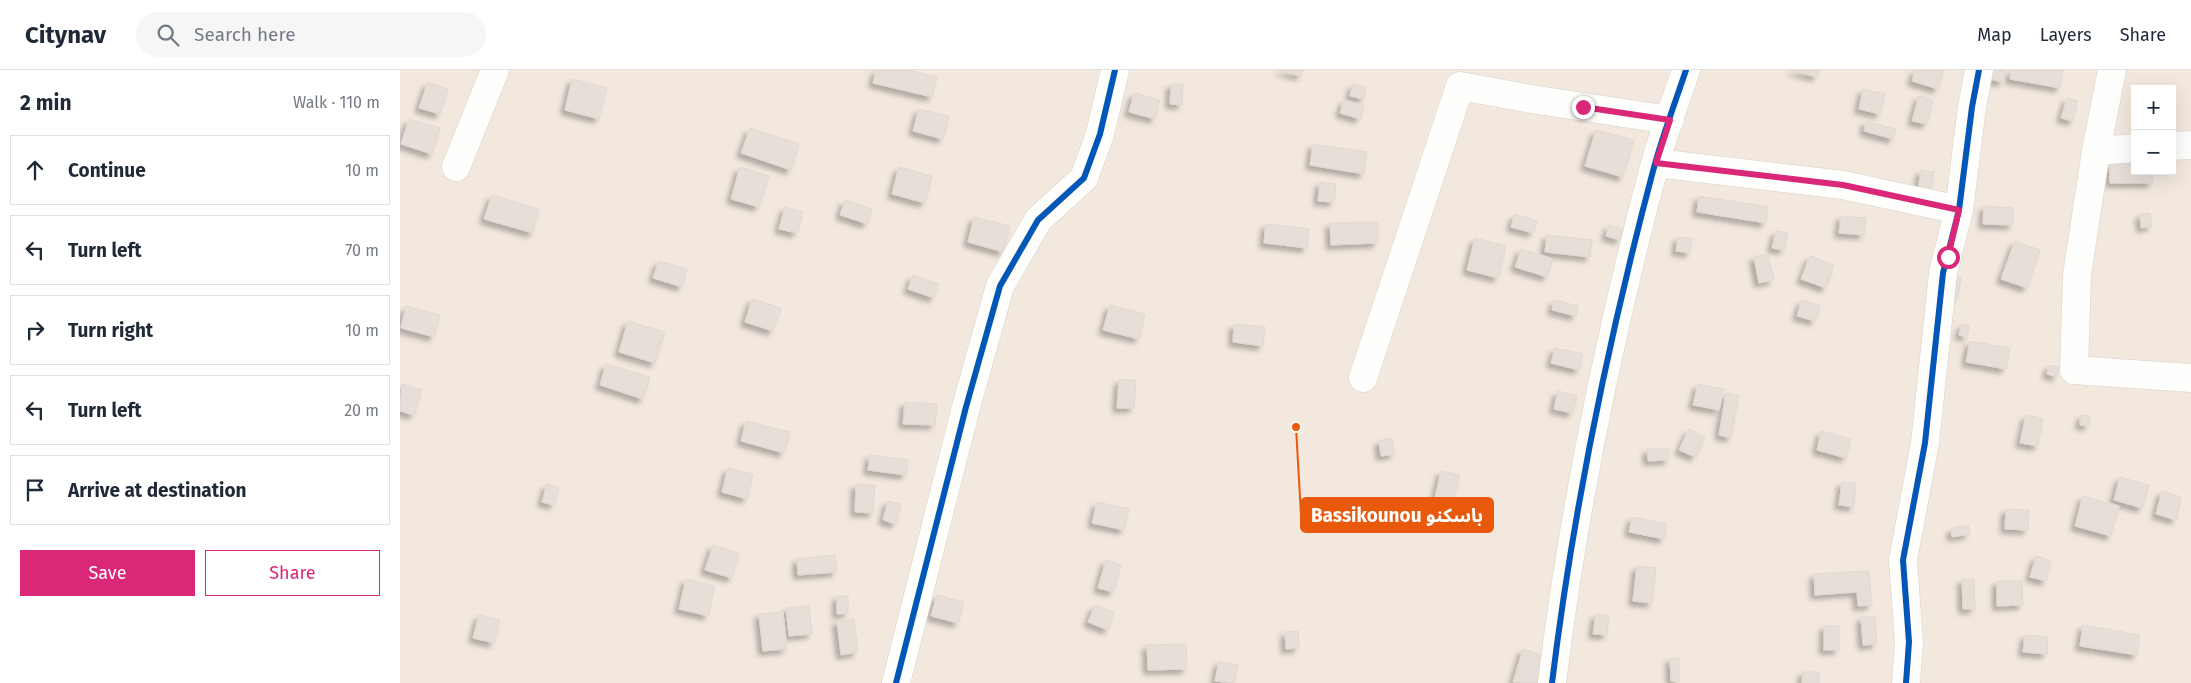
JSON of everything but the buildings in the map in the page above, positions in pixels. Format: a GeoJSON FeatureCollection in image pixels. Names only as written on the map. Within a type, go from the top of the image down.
{"type":"FeatureCollection","features":[{"type":"Feature","properties":{"kind":"street"},"geometry":{"type":"LineString","coordinates":[[456,167],[495,70]]}},
{"type":"Feature","properties":{"kind":"street"},"geometry":{"type":"LineString","coordinates":[[896,683],[966,407],[1000,286],[1038,220],[1084,178],[1100,134],[1115,70]]}},
{"type":"Feature","properties":{"kind":"street"},"geometry":{"type":"LineString","coordinates":[[1552,683],[1561,614],[1603,380],[1656,163],[1686,70]]}},
{"type":"Feature","properties":{"kind":"street"},"geometry":{"type":"LineString","coordinates":[[1906,683],[1909,642],[1903,560],[1925,443],[1944,273],[1959,210],[1972,107],[1979,70]]}},
{"type":"Feature","properties":{"kind":"street"},"geometry":{"type":"LineString","coordinates":[[2112,70],[2096,151],[2077,275],[2074,370],[2191,378]]}},
{"type":"Feature","properties":{"kind":"street"},"geometry":{"type":"LineString","coordinates":[[1363,378],[1460,86],[1670,120]]}},
{"type":"Feature","properties":{"kind":"street"},"geometry":{"type":"LineString","coordinates":[[2176,146],[2191,145]]}},
{"type":"Feature","properties":{"kind":"street"},"geometry":{"type":"LineString","coordinates":[[2096,151],[2131,148]]}},
{"type":"Feature","properties":{"kind":"street"},"geometry":{"type":"LineString","coordinates":[[1656,163],[1843,185],[1959,210]]}},
{"type":"Feature","properties":{"kind":"shaded area"},"geometry":{"type":"Polygon","coordinates":[[[400,70],[2191,70],[2191,683],[400,683],[400,70]]]}},
{"type":"Feature","properties":{"kind":"cycle path"},"geometry":{"type":"LineString","coordinates":[[896,683],[966,407],[1000,286],[1038,220],[1084,178],[1100,134],[1115,70]]}},
{"type":"Feature","properties":{"kind":"cycle path"},"geometry":{"type":"LineString","coordinates":[[1552,683],[1570,554],[1607,361],[1653,171],[1686,70]]}},
{"type":"Feature","properties":{"kind":"cycle path"},"geometry":{"type":"LineString","coordinates":[[1906,683],[1909,642],[1903,560],[1925,443],[1943,273],[1959,210],[1972,107],[1979,70]]}},
{"type":"Feature","properties":{"kind":"place","name":"Bassikounou باسكنو"},"geometry":{"type":"Point","coordinates":[1296,427]}},
{"type":"Feature","properties":{"kind":"route"},"geometry":{"type":"LineString","coordinates":[[1583,107],[1670,120],[1656,163],[1843,185],[1959,210],[1948,257]]}}]}
